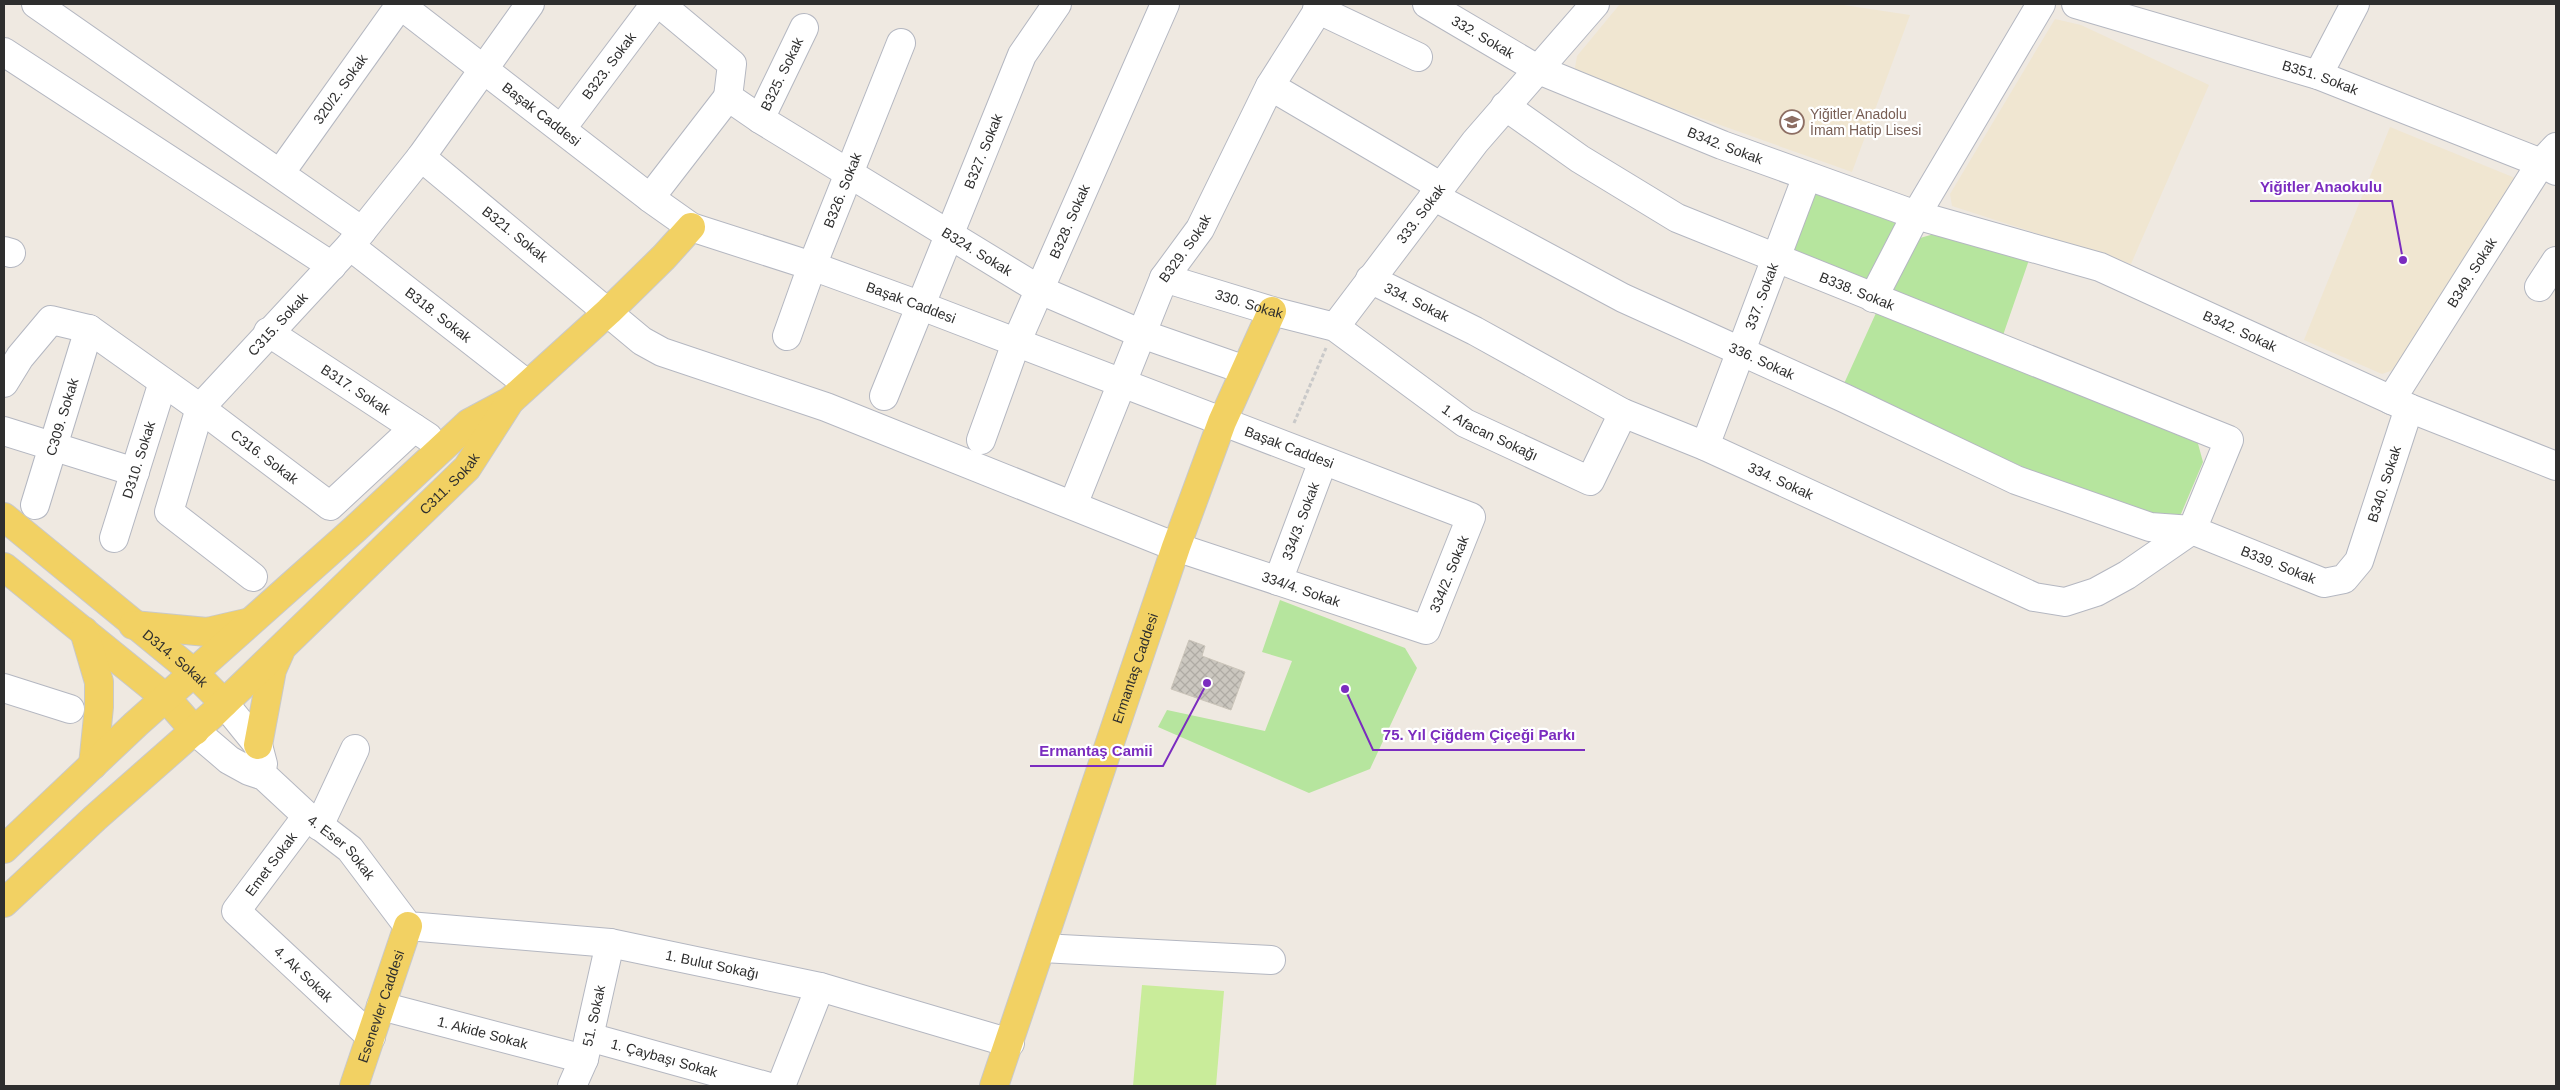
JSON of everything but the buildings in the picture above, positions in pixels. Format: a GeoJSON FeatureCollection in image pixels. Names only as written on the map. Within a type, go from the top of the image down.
{"type":"FeatureCollection","features":[{"type":"Feature","properties":{"kind":"main road","name":"C311. Sokak"},"geometry":{"type":"LineString","coordinates":[[4,903],[95,818],[195,731],[467,468],[519,393],[609,311],[664,257],[691,226]]}},
{"type":"Feature","properties":{"kind":"main road","name":"Ermantaş Caddesi"},"geometry":{"type":"LineString","coordinates":[[994,1086],[1010,1044],[1176,546],[1222,422],[1272,312]]}},
{"type":"Feature","properties":{"kind":"main road"},"geometry":{"type":"LineString","coordinates":[[4,849],[113,746],[167,699],[193,672],[355,529],[469,423],[519,393]]}},
{"type":"Feature","properties":{"kind":"main road","name":"D314. Sokak"},"geometry":{"type":"LineString","coordinates":[[4,517],[193,672],[224,703]]}},
{"type":"Feature","properties":{"kind":"main road"},"geometry":{"type":"LineString","coordinates":[[4,566],[167,699],[195,731]]}},
{"type":"Feature","properties":{"kind":"main road"},"geometry":{"type":"LineString","coordinates":[[129,621],[208,632],[250,622]]}},
{"type":"Feature","properties":{"kind":"main road"},"geometry":{"type":"LineString","coordinates":[[84,631],[99,682],[99,707],[93,765]]}},
{"type":"Feature","properties":{"kind":"main road"},"geometry":{"type":"LineString","coordinates":[[258,745],[272,670],[281,649]]}},
{"type":"Feature","properties":{"kind":"main road","name":"Esenevler Caddesi"},"geometry":{"type":"LineString","coordinates":[[354,1086],[408,926]]}},
{"type":"Feature","properties":{"kind":"street","name":"B318. Sokak"},"geometry":{"type":"LineString","coordinates":[[36,4],[281,172],[356,238],[519,393]]}},
{"type":"Feature","properties":{"kind":"street","name":"320/2. Sokak"},"geometry":{"type":"LineString","coordinates":[[281,172],[399,4]]}},
{"type":"Feature","properties":{"kind":"street","name":"Başak Caddesi"},"geometry":{"type":"LineString","coordinates":[[399,4],[562,128],[650,198],[691,226],[812,266],[919,305],[1471,517]]}},
{"type":"Feature","properties":{"kind":"street","name":"C315. Sokak"},"geometry":{"type":"LineString","coordinates":[[253,577],[169,512],[200,408],[356,238],[421,157],[530,4]]}},
{"type":"Feature","properties":{"kind":"street","name":"B323. Sokak"},"geometry":{"type":"LineString","coordinates":[[562,128],[655,4]]}},
{"type":"Feature","properties":{"kind":"street"},"geometry":{"type":"LineString","coordinates":[[650,198],[728,97],[732,64],[660,4]]}},
{"type":"Feature","properties":{"kind":"street","name":"B327. Sokak"},"geometry":{"type":"LineString","coordinates":[[884,396],[919,305],[950,234],[1022,55],[1057,4]]}},
{"type":"Feature","properties":{"kind":"street","name":"B328. Sokak"},"geometry":{"type":"LineString","coordinates":[[981,440],[1016,343],[1165,4]]}},
{"type":"Feature","properties":{"kind":"street","name":"332. Sokak"},"geometry":{"type":"LineString","coordinates":[[1427,4],[1539,70]]}},
{"type":"Feature","properties":{"kind":"street","name":"333. Sokak"},"geometry":{"type":"LineString","coordinates":[[1335,327],[1436,191],[1505,106],[1539,70],[1595,4]]}},
{"type":"Feature","properties":{"kind":"street"},"geometry":{"type":"LineString","coordinates":[[1874,298],[1916,214],[2041,4]]}},
{"type":"Feature","properties":{"kind":"street","name":"B351. Sokak"},"geometry":{"type":"LineString","coordinates":[[2076,4],[2318,75],[2551,160]]}},
{"type":"Feature","properties":{"kind":"street"},"geometry":{"type":"LineString","coordinates":[[2318,75],[2354,4]]}},
{"type":"Feature","properties":{"kind":"street"},"geometry":{"type":"LineString","coordinates":[[1320,6],[1418,57]]}},
{"type":"Feature","properties":{"kind":"street","name":"B329. Sokak"},"geometry":{"type":"LineString","coordinates":[[1073,505],[1120,383],[1164,278],[1200,229],[1270,86],[1320,6]]}},
{"type":"Feature","properties":{"kind":"street","name":"B325. Sokak"},"geometry":{"type":"LineString","coordinates":[[760,119],[804,28]]}},
{"type":"Feature","properties":{"kind":"street","name":"B326. Sokak"},"geometry":{"type":"LineString","coordinates":[[787,336],[812,266],[901,44]]}},
{"type":"Feature","properties":{"kind":"street"},"geometry":{"type":"LineString","coordinates":[[4,52],[332,266]]}},
{"type":"Feature","properties":{"kind":"street","name":"B342. Sokak"},"geometry":{"type":"LineString","coordinates":[[1539,70],[1722,145],[1806,176],[1916,214],[2100,267],[2400,404],[2556,466]]}},
{"type":"Feature","properties":{"kind":"street","name":"336. Sokak"},"geometry":{"type":"LineString","coordinates":[[1270,86],[1436,191],[1623,298],[1740,350],[2016,480],[2098,509]]}},
{"type":"Feature","properties":{"kind":"street","name":"B324. Sokak"},"geometry":{"type":"LineString","coordinates":[[728,97],[760,119],[850,172],[1040,290],[1142,334],[1245,370]]}},
{"type":"Feature","properties":{"kind":"street","name":"B338. Sokak"},"geometry":{"type":"LineString","coordinates":[[1505,106],[1580,159],[1677,218],[2229,440],[2192,530]]}},
{"type":"Feature","properties":{"kind":"street","name":"B321. Sokak"},"geometry":{"type":"LineString","coordinates":[[421,157],[609,311],[642,341],[662,352],[826,407],[1073,505]]}},
{"type":"Feature","properties":{"kind":"street","name":"B349. Sokak"},"geometry":{"type":"LineString","coordinates":[[2400,404],[2551,160]]}},
{"type":"Feature","properties":{"kind":"street","name":"337. Sokak"},"geometry":{"type":"LineString","coordinates":[[1705,446],[1806,176]]}},
{"type":"Feature","properties":{"kind":"street"},"geometry":{"type":"LineString","coordinates":[[2539,287],[2556,261]]}},
{"type":"Feature","properties":{"kind":"street","name":"330. Sokak"},"geometry":{"type":"LineString","coordinates":[[1164,278],[1272,312],[1335,327]]}},
{"type":"Feature","properties":{"kind":"street","name":"334. Sokak"},"geometry":{"type":"LineString","coordinates":[[1370,279],[1476,331],[1623,412],[1705,446],[2034,597],[2065,602],[2096,592],[2127,575],[2192,530]]}},
{"type":"Feature","properties":{"kind":"street"},"geometry":{"type":"LineString","coordinates":[[4,383],[12,354],[51,320],[89,329]]}},
{"type":"Feature","properties":{"kind":"street","name":"1. Afacan Sokağı"},"geometry":{"type":"LineString","coordinates":[[1335,327],[1464,423],[1590,481],[1623,412]]}},
{"type":"Feature","properties":{"kind":"street","name":"C316. Sokak"},"geometry":{"type":"LineString","coordinates":[[89,329],[200,408],[330,506],[414,428]]}},
{"type":"Feature","properties":{"kind":"street","name":"C309. Sokak"},"geometry":{"type":"LineString","coordinates":[[35,505],[89,329]]}},
{"type":"Feature","properties":{"kind":"street","name":"B317. Sokak"},"geometry":{"type":"LineString","coordinates":[[268,332],[442,447]]}},
{"type":"Feature","properties":{"kind":"street","name":"D310. Sokak"},"geometry":{"type":"LineString","coordinates":[[114,538],[163,382]]}},
{"type":"Feature","properties":{"kind":"street","name":"B340. Sokak"},"geometry":{"type":"LineString","coordinates":[[2359,561],[2400,404]]}},
{"type":"Feature","properties":{"kind":"street"},"geometry":{"type":"LineString","coordinates":[[4,431],[135,472]]}},
{"type":"Feature","properties":{"kind":"street","name":"334/3. Sokak"},"geometry":{"type":"LineString","coordinates":[[1278,581],[1323,461]]}},
{"type":"Feature","properties":{"kind":"street","name":"334/4. Sokak"},"geometry":{"type":"LineString","coordinates":[[1073,505],[1176,546],[1426,630]]}},
{"type":"Feature","properties":{"kind":"street","name":"B339. Sokak"},"geometry":{"type":"LineString","coordinates":[[2098,509],[2150,527],[2192,530],[2324,583],[2344,580],[2359,561]]}},
{"type":"Feature","properties":{"kind":"street","name":"334/2. Sokak"},"geometry":{"type":"LineString","coordinates":[[1426,630],[1471,517]]}},
{"type":"Feature","properties":{"kind":"street"},"geometry":{"type":"LineString","coordinates":[[4,688],[70,709]]}},
{"type":"Feature","properties":{"kind":"street"},"geometry":{"type":"LineString","coordinates":[[224,703],[258,745],[264,776]]}},
{"type":"Feature","properties":{"kind":"street","name":"4. Eser Sokak"},"geometry":{"type":"LineString","coordinates":[[195,731],[229,760],[249,772],[264,776],[313,821],[350,849],[408,926]]}},
{"type":"Feature","properties":{"kind":"street","name":"Emet Sokak"},"geometry":{"type":"LineString","coordinates":[[236,911],[313,821],[355,749]]}},
{"type":"Feature","properties":{"kind":"street","name":"4. Ak Sokak"},"geometry":{"type":"LineString","coordinates":[[236,911],[370,1037]]}},
{"type":"Feature","properties":{"kind":"street","name":"1. Bulut Sokağı"},"geometry":{"type":"LineString","coordinates":[[408,926],[610,943],[820,987],[1010,1044]]}},
{"type":"Feature","properties":{"kind":"street","name":"51. Sokak"},"geometry":{"type":"LineString","coordinates":[[572,1086],[586,1048],[610,943]]}},
{"type":"Feature","properties":{"kind":"street"},"geometry":{"type":"LineString","coordinates":[[1042,948],[1271,960]]}},
{"type":"Feature","properties":{"kind":"street"},"geometry":{"type":"LineString","coordinates":[[781,1086],[820,987]]}},
{"type":"Feature","properties":{"kind":"street","name":"1. Akide Sokak"},"geometry":{"type":"LineString","coordinates":[[381,1006],[586,1048]]}},
{"type":"Feature","properties":{"kind":"street","name":"1. Çaybaşı Sokak"},"geometry":{"type":"LineString","coordinates":[[586,1048],[766,1086]]}},
{"type":"Feature","properties":{"kind":"path"},"geometry":{"type":"LineString","coordinates":[[1283,446],[1335,327]]}},
{"type":"Feature","properties":{"kind":"shaded area","name":"Yiğitler Anadolu İmam Hatip Lisesi"},"geometry":{"type":"Polygon","coordinates":[[[1620,4],[1837,4],[1910,15],[1852,172],[1574,73],[1577,56],[1620,4]]]}},
{"type":"Feature","properties":{"kind":"shaded area"},"geometry":{"type":"Polygon","coordinates":[[[2055,19],[2081,25],[2209,85],[2131,264],[1952,206],[1950,194],[2055,19]]]}},
{"type":"Feature","properties":{"kind":"shaded area"},"geometry":{"type":"Polygon","coordinates":[[[2390,127],[2520,180],[2399,368],[2382,374],[2304,340],[2390,127]]]}},
{"type":"Feature","properties":{"kind":"green space"},"geometry":{"type":"Polygon","coordinates":[[[1812,192],[1898,224],[1868,283],[1789,247],[1812,192]]]}},
{"type":"Feature","properties":{"kind":"green space"},"geometry":{"type":"Polygon","coordinates":[[[1934,234],[2029,260],[2001,341],[1890,290],[1913,240],[1934,234]]]}},
{"type":"Feature","properties":{"kind":"green space"},"geometry":{"type":"Polygon","coordinates":[[[1876,313],[2178,429],[2197,440],[2203,462],[2178,521],[2156,525],[1842,388],[1876,313]]]}},
{"type":"Feature","properties":{"kind":"green space"},"geometry":{"type":"Polygon","coordinates":[[[1280,600],[1405,648],[1417,668],[1370,769],[1309,793],[1158,727],[1167,710],[1265,731],[1292,661],[1262,652],[1280,600]]]}},
{"type":"Feature","properties":{"kind":"green space"},"geometry":{"type":"Polygon","coordinates":[[[1142,985],[1224,991],[1216,1086],[1133,1086],[1142,985]]]}},
{"type":"Feature","properties":{"kind":"place","name":"Yiğitler Anadolu İmam Hatip Lisesi"},"geometry":{"type":"Point","coordinates":[1792,122]}},
{"type":"Feature","properties":{"kind":"place","name":"Yiğitler Anaokulu"},"geometry":{"type":"Point","coordinates":[2403,260]}},
{"type":"Feature","properties":{"kind":"place","name":"Ermantaş Camii"},"geometry":{"type":"Point","coordinates":[1207,683]}},
{"type":"Feature","properties":{"kind":"place","name":"75. Yıl Çiğdem Çiçeği Parkı"},"geometry":{"type":"Point","coordinates":[1345,689]}}]}
